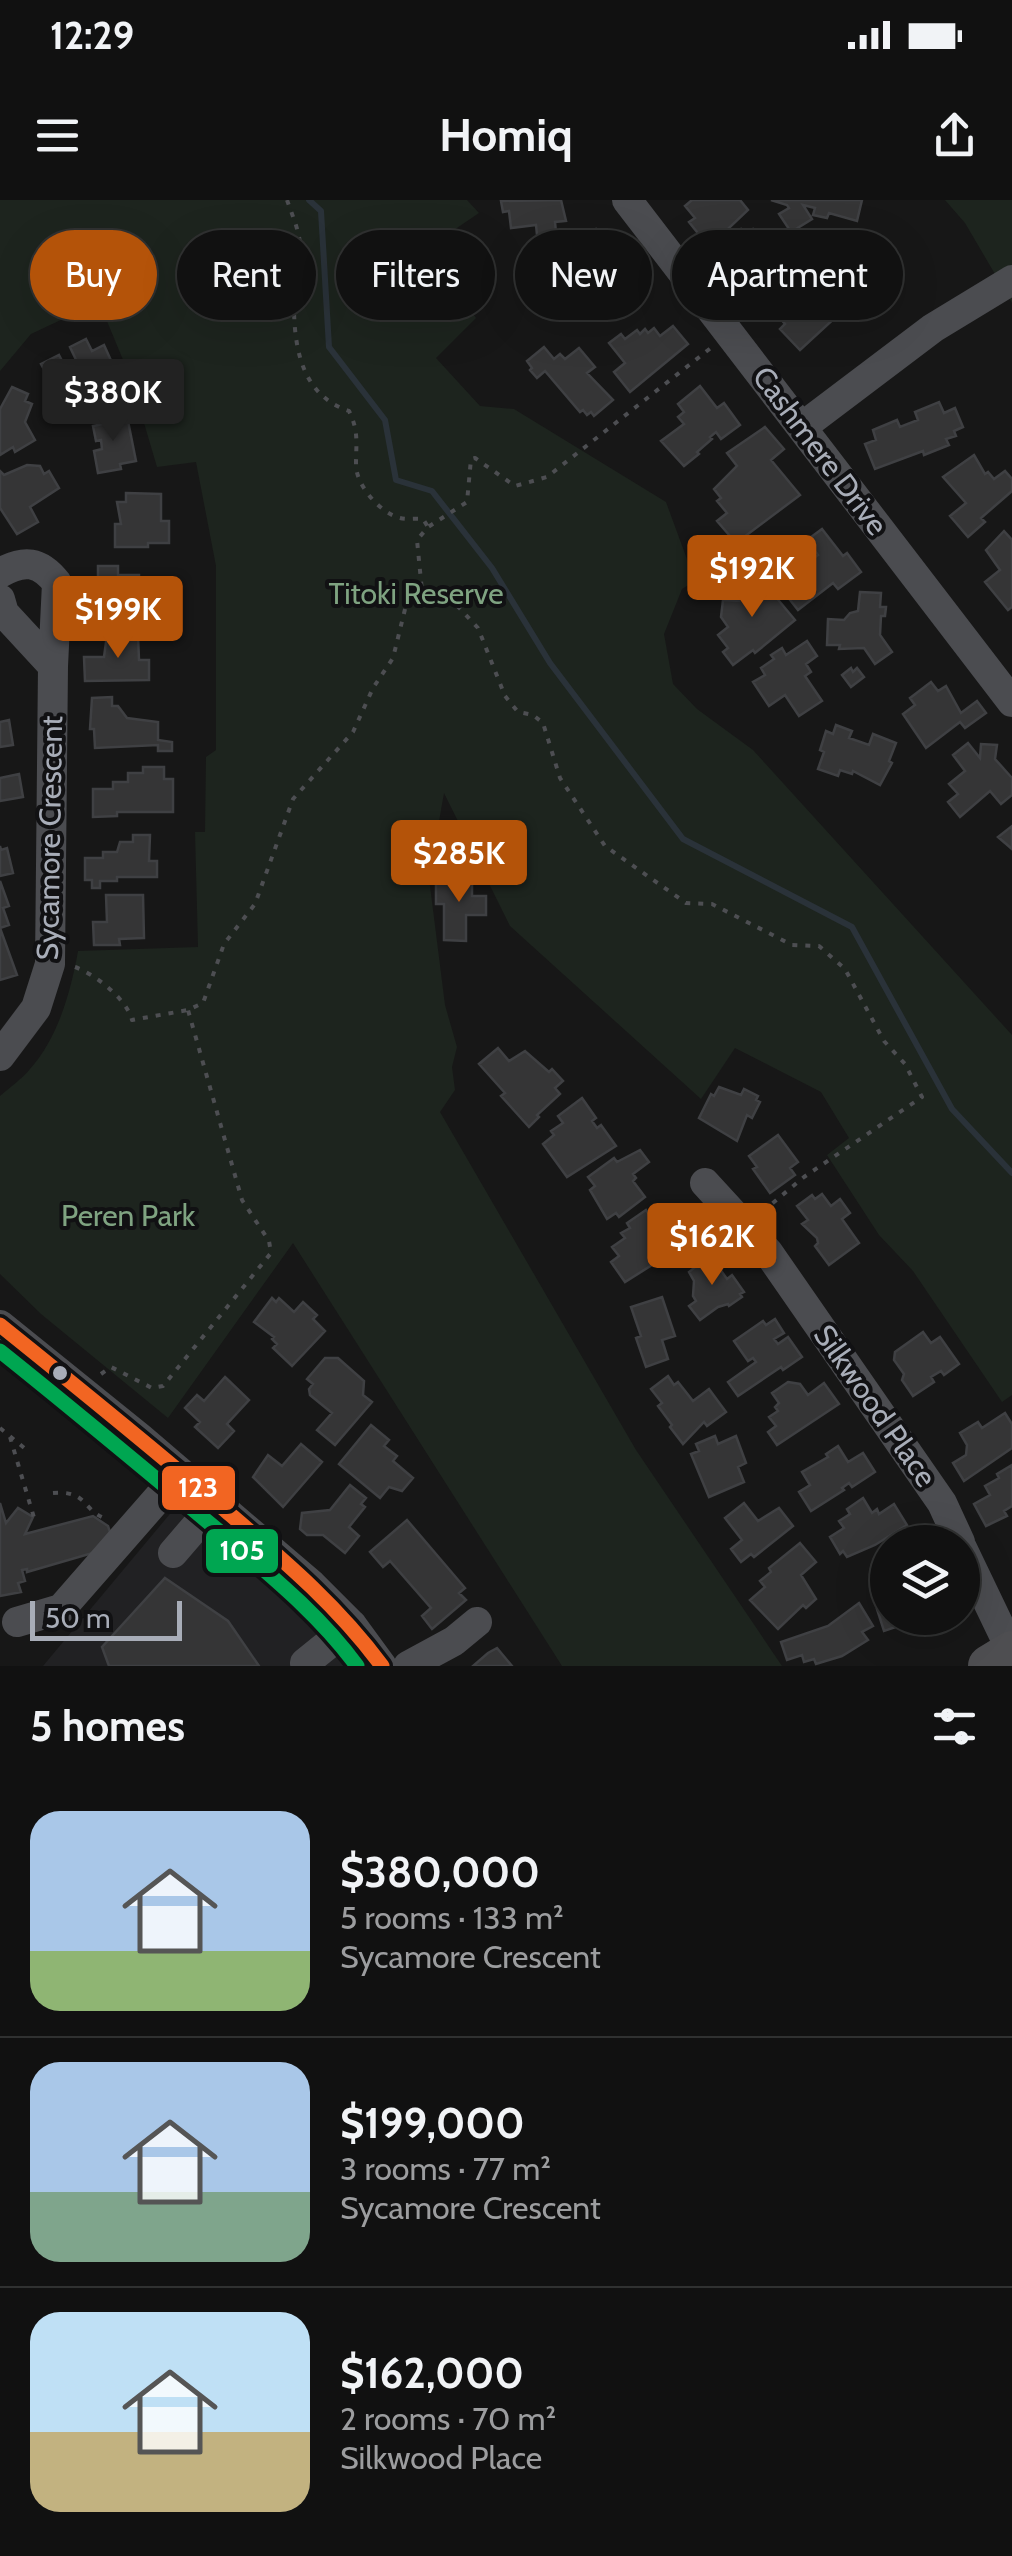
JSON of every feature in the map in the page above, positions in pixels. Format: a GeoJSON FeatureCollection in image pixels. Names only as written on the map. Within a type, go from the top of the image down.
{"type":"FeatureCollection","features":[{"type":"Feature","properties":{"kind":"highway"},"geometry":{"type":"LineString","coordinates":[[989,1666],[1012,1652]]}},
{"type":"Feature","properties":{"kind":"street","name":"Cashmere Drive"},"geometry":{"type":"LineString","coordinates":[[627,200],[1012,702]]}},
{"type":"Feature","properties":{"kind":"street"},"geometry":{"type":"LineString","coordinates":[[802,427],[933,328],[1012,280]]}},
{"type":"Feature","properties":{"kind":"street","name":"Sycamore Crescent"},"geometry":{"type":"LineString","coordinates":[[0,573],[16,564],[32,563],[46,568],[57,583],[50,964],[36,1008],[0,1056]]}},
{"type":"Feature","properties":{"kind":"street"},"geometry":{"type":"LineString","coordinates":[[0,599],[4,613],[53,666]]}},
{"type":"Feature","properties":{"kind":"street","name":"Silkwood Place"},"geometry":{"type":"LineString","coordinates":[[704,1183],[768,1252],[942,1503],[952,1525]]}},
{"type":"Feature","properties":{"kind":"street"},"geometry":{"type":"LineString","coordinates":[[4,1336],[140,1438],[312,1585],[352,1625],[382,1666]]}},
{"type":"Feature","properties":{"kind":"street"},"geometry":{"type":"LineString","coordinates":[[18,1622],[62,1610],[179,1474]]}},
{"type":"Feature","properties":{"kind":"street"},"geometry":{"type":"LineString","coordinates":[[173,1553],[216,1504]]}},
{"type":"Feature","properties":{"kind":"street","name":"Silkwood Place"},"geometry":{"type":"LineString","coordinates":[[980,1585],[1012,1652]]}},
{"type":"Feature","properties":{"kind":"street"},"geometry":{"type":"LineString","coordinates":[[408,1666],[454,1642],[476,1622]]}},
{"type":"Feature","properties":{"kind":"street"},"geometry":{"type":"LineString","coordinates":[[304,1663],[352,1625]]}},
{"type":"Feature","properties":{"kind":"path"},"geometry":{"type":"LineString","coordinates":[[288,200],[299,235],[301,256],[293,289],[300,361],[308,384],[330,405],[349,411],[358,440],[355,470],[370,495],[385,512],[401,519],[423,520],[428,527]]}},
{"type":"Feature","properties":{"kind":"path"},"geometry":{"type":"LineString","coordinates":[[422,591],[417,540],[428,527],[467,502],[472,459],[515,486],[547,478],[730,334]]}},
{"type":"Feature","properties":{"kind":"path"},"geometry":{"type":"LineString","coordinates":[[50,964],[82,968],[82,972],[104,983],[129,1008],[132,1020],[188,1010],[203,1003],[224,944],[255,904],[294,799],[354,732],[373,688],[393,658],[409,593],[422,591],[451,598],[478,628],[505,696],[518,712],[533,715],[543,723],[560,778],[605,846],[686,903],[712,904],[792,945],[819,946],[834,957],[869,1008],[884,1041],[905,1064],[922,1098],[804,1177],[745,1226]]}},
{"type":"Feature","properties":{"kind":"path"},"geometry":{"type":"LineString","coordinates":[[84,1395],[110,1367],[152,1388],[163,1386],[270,1253],[269,1242],[242,1200],[188,1010]]}},
{"type":"Feature","properties":{"kind":"path"},"geometry":{"type":"LineString","coordinates":[[0,1428],[28,1451]]}},
{"type":"Feature","properties":{"kind":"path"},"geometry":{"type":"LineString","coordinates":[[10,1436],[35,1521]]}},
{"type":"Feature","properties":{"kind":"path"},"geometry":{"type":"LineString","coordinates":[[53,1493],[64,1492],[84,1499],[94,1514],[104,1518],[103,1523]]}},
{"type":"Feature","properties":{"kind":"shaded area"},"geometry":{"type":"Polygon","coordinates":[[[184,1497],[247,1553],[349,1666],[43,1666],[184,1497]]]}},
{"type":"Feature","properties":{"kind":"green space","name":"Titoki Reserve"},"geometry":{"type":"Polygon","coordinates":[[[0,200],[467,200],[479,213],[454,230],[336,230],[336,320],[474,320],[436,358],[480,406],[514,409],[666,502],[695,581],[682,589],[664,634],[673,684],[697,709],[753,750],[1012,1035],[1012,1395],[1002,1402],[913,1271],[879,1235],[827,1155],[849,1138],[821,1092],[735,1048],[701,1099],[510,926],[444,793],[429,878],[445,1005],[457,1047],[452,1067],[455,1090],[440,1112],[636,1450],[782,1666],[562,1666],[293,1243],[168,1418],[41,1314],[0,1274],[0,1096],[27,1073],[56,1029],[78,951],[198,947],[195,832],[205,832],[206,757],[216,750],[216,566],[196,462],[157,467],[131,379],[106,320],[157,320],[157,230],[30,230],[30,320],[61,320],[31,334],[0,371],[0,200]]]}},
{"type":"Feature","properties":{"kind":"green space"},"geometry":{"type":"Polygon","coordinates":[[[945,200],[1012,200],[1012,303],[965,223],[945,200]]]}},
{"type":"Feature","properties":{"kind":"building"},"geometry":{"type":"Polygon","coordinates":[[[561,200],[566,221],[555,222],[556,230],[536,230],[536,225],[511,228],[509,211],[503,212],[501,201],[561,200]]]}},
{"type":"Feature","properties":{"kind":"building"},"geometry":{"type":"Polygon","coordinates":[[[692,200],[740,200],[748,210],[727,230],[695,230],[689,222],[695,218],[685,206],[692,200]]]}},
{"type":"Feature","properties":{"kind":"building"},"geometry":{"type":"Polygon","coordinates":[[[771,200],[862,200],[857,221],[829,213],[827,218],[813,215],[815,208],[803,205],[812,219],[794,230],[790,230],[779,214],[789,208],[771,200]]]}},
{"type":"Feature","properties":{"kind":"building"},"geometry":{"type":"Polygon","coordinates":[[[782,320],[832,320],[800,350],[780,329],[785,324],[782,320]]]}},
{"type":"Feature","properties":{"kind":"building"},"geometry":{"type":"Polygon","coordinates":[[[673,326],[688,344],[630,392],[614,372],[625,363],[609,343],[621,334],[625,339],[637,330],[640,334],[654,328],[660,336],[673,326]]]}},
{"type":"Feature","properties":{"kind":"building"},"geometry":{"type":"Polygon","coordinates":[[[86,339],[92,351],[104,345],[113,365],[98,372],[105,385],[87,394],[84,387],[79,390],[69,366],[77,362],[70,347],[86,339]]]}},
{"type":"Feature","properties":{"kind":"building"},"geometry":{"type":"Polygon","coordinates":[[[544,347],[554,359],[560,354],[565,359],[579,348],[595,367],[587,373],[613,400],[594,416],[591,412],[580,412],[545,371],[537,378],[530,370],[527,361],[544,347]]]}},
{"type":"Feature","properties":{"kind":"building"},"geometry":{"type":"Polygon","coordinates":[[[59,355],[68,372],[51,382],[41,364],[59,355]]]}},
{"type":"Feature","properties":{"kind":"building"},"geometry":{"type":"Polygon","coordinates":[[[700,386],[717,408],[724,403],[740,425],[721,439],[716,432],[684,466],[661,441],[684,424],[678,417],[684,412],[678,404],[700,386]]]}},
{"type":"Feature","properties":{"kind":"building"},"geometry":{"type":"Polygon","coordinates":[[[12,387],[28,394],[25,401],[32,404],[25,422],[35,440],[15,452],[13,447],[0,455],[0,409],[12,387]]]}},
{"type":"Feature","properties":{"kind":"building"},"geometry":{"type":"Polygon","coordinates":[[[939,402],[944,413],[955,408],[963,427],[954,431],[956,436],[946,439],[949,445],[875,469],[865,444],[876,440],[873,430],[897,420],[900,427],[918,420],[915,412],[939,402]]]}},
{"type":"Feature","properties":{"kind":"building"},"geometry":{"type":"Polygon","coordinates":[[[117,413],[119,423],[128,421],[136,461],[120,464],[121,469],[98,473],[94,451],[102,449],[93,426],[103,424],[102,416],[117,413]]]}},
{"type":"Feature","properties":{"kind":"building"},"geometry":{"type":"Polygon","coordinates":[[[765,427],[784,449],[771,460],[800,495],[736,543],[717,521],[727,513],[717,501],[721,498],[714,489],[737,466],[727,453],[765,427]]]}},
{"type":"Feature","properties":{"kind":"building"},"geometry":{"type":"Polygon","coordinates":[[[974,455],[985,474],[988,472],[994,479],[1005,471],[1012,479],[1012,491],[981,518],[985,522],[968,537],[950,516],[966,503],[943,477],[974,455]]]}},
{"type":"Feature","properties":{"kind":"building"},"geometry":{"type":"Polygon","coordinates":[[[27,465],[40,466],[44,474],[49,471],[59,488],[30,507],[38,522],[17,534],[0,508],[0,471],[4,475],[27,465]]]}},
{"type":"Feature","properties":{"kind":"building"},"geometry":{"type":"Polygon","coordinates":[[[126,493],[161,494],[161,521],[169,521],[169,543],[115,547],[115,524],[121,524],[117,502],[126,502],[126,493]]]}},
{"type":"Feature","properties":{"kind":"building"},"geometry":{"type":"Polygon","coordinates":[[[822,529],[861,572],[838,589],[833,583],[798,610],[779,586],[798,571],[789,560],[798,553],[806,564],[818,555],[807,540],[822,529]]]}},
{"type":"Feature","properties":{"kind":"building"},"geometry":{"type":"Polygon","coordinates":[[[1004,531],[1012,540],[1012,607],[1008,610],[985,582],[1000,570],[986,550],[1004,531]]]}},
{"type":"Feature","properties":{"kind":"building"},"geometry":{"type":"Polygon","coordinates":[[[98,566],[118,566],[118,575],[139,575],[139,588],[169,588],[169,605],[132,608],[132,621],[108,620],[105,594],[98,594],[98,566]]]}},
{"type":"Feature","properties":{"kind":"building"},"geometry":{"type":"Polygon","coordinates":[[[753,576],[795,620],[755,653],[753,650],[733,665],[723,652],[728,648],[718,635],[728,627],[721,617],[723,600],[739,601],[737,589],[753,576]]]}},
{"type":"Feature","properties":{"kind":"building"},"geometry":{"type":"Polygon","coordinates":[[[860,592],[881,593],[880,607],[886,607],[885,616],[881,616],[880,635],[892,652],[875,664],[864,648],[839,649],[840,645],[827,645],[828,619],[844,620],[858,611],[860,592]]]}},
{"type":"Feature","properties":{"kind":"building"},"geometry":{"type":"Polygon","coordinates":[[[107,635],[138,635],[139,660],[149,660],[149,680],[85,681],[84,657],[104,657],[107,635]]]}},
{"type":"Feature","properties":{"kind":"building"},"geometry":{"type":"Polygon","coordinates":[[[807,641],[817,656],[806,664],[811,672],[805,676],[822,701],[799,716],[785,695],[769,706],[753,682],[765,675],[761,668],[774,659],[771,655],[782,648],[786,655],[807,641]]]}},
{"type":"Feature","properties":{"kind":"building"},"geometry":{"type":"Polygon","coordinates":[[[851,668],[853,672],[857,668],[864,677],[851,687],[842,675],[851,668]]]}},
{"type":"Feature","properties":{"kind":"building"},"geometry":{"type":"Polygon","coordinates":[[[931,682],[938,691],[946,686],[961,713],[977,701],[986,713],[965,728],[960,722],[926,748],[903,714],[915,705],[910,698],[931,682]]]}},
{"type":"Feature","properties":{"kind":"building"},"geometry":{"type":"Polygon","coordinates":[[[112,697],[112,706],[118,706],[127,718],[158,722],[158,740],[172,742],[172,751],[158,751],[158,745],[95,748],[94,729],[90,729],[92,698],[112,697]]]}},
{"type":"Feature","properties":{"kind":"building"},"geometry":{"type":"Polygon","coordinates":[[[9,720],[13,745],[0,747],[0,722],[9,720]]]}},
{"type":"Feature","properties":{"kind":"building"},"geometry":{"type":"Polygon","coordinates":[[[836,725],[852,731],[849,738],[869,745],[873,734],[896,743],[889,761],[892,763],[880,785],[853,771],[852,774],[840,770],[838,776],[818,769],[826,731],[833,734],[836,725]]]}},
{"type":"Feature","properties":{"kind":"building"},"geometry":{"type":"Polygon","coordinates":[[[968,743],[980,758],[981,744],[997,745],[995,759],[1012,778],[1012,795],[1001,804],[990,791],[960,817],[948,802],[958,794],[949,784],[965,771],[953,755],[968,743]]]}},
{"type":"Feature","properties":{"kind":"building"},"geometry":{"type":"Polygon","coordinates":[[[143,767],[164,767],[164,779],[173,779],[173,812],[117,812],[117,816],[93,817],[93,789],[113,789],[113,782],[128,782],[128,773],[143,773],[143,767]]]}},
{"type":"Feature","properties":{"kind":"building"},"geometry":{"type":"Polygon","coordinates":[[[19,774],[23,797],[0,801],[0,778],[19,774]]]}},
{"type":"Feature","properties":{"kind":"building"},"geometry":{"type":"Polygon","coordinates":[[[1012,826],[1012,849],[998,837],[1012,826]]]}},
{"type":"Feature","properties":{"kind":"building"},"geometry":{"type":"Polygon","coordinates":[[[133,835],[150,835],[149,861],[157,861],[157,877],[117,877],[117,881],[100,881],[100,888],[92,888],[92,880],[85,880],[85,858],[103,858],[103,852],[117,852],[120,842],[133,842],[133,835]]]}},
{"type":"Feature","properties":{"kind":"building"},"geometry":{"type":"Polygon","coordinates":[[[0,846],[1,850],[7,848],[13,873],[0,876],[0,846]]]}},
{"type":"Feature","properties":{"kind":"building"},"geometry":{"type":"Polygon","coordinates":[[[456,871],[472,871],[472,896],[486,896],[486,915],[466,915],[466,941],[444,940],[444,904],[436,904],[436,881],[456,881],[456,871]]]}},
{"type":"Feature","properties":{"kind":"building"},"geometry":{"type":"Polygon","coordinates":[[[0,881],[9,906],[3,908],[9,925],[0,928],[0,881]]]}},
{"type":"Feature","properties":{"kind":"building"},"geometry":{"type":"Polygon","coordinates":[[[106,895],[143,895],[144,938],[119,939],[120,945],[94,945],[93,922],[107,922],[106,895]]]}},
{"type":"Feature","properties":{"kind":"building"},"geometry":{"type":"Polygon","coordinates":[[[0,928],[17,975],[0,980],[0,928]]]}},
{"type":"Feature","properties":{"kind":"building"},"geometry":{"type":"Polygon","coordinates":[[[498,1048],[509,1061],[525,1051],[563,1081],[555,1088],[560,1094],[529,1127],[479,1064],[498,1048]]]}},
{"type":"Feature","properties":{"kind":"building"},"geometry":{"type":"Polygon","coordinates":[[[719,1087],[741,1095],[744,1089],[758,1096],[756,1100],[760,1102],[752,1118],[747,1115],[737,1141],[699,1118],[719,1087]]]}},
{"type":"Feature","properties":{"kind":"building"},"geometry":{"type":"Polygon","coordinates":[[[582,1098],[596,1118],[592,1121],[597,1128],[601,1125],[616,1146],[567,1177],[543,1144],[554,1135],[551,1131],[563,1123],[558,1116],[582,1098]]]}},
{"type":"Feature","properties":{"kind":"building"},"geometry":{"type":"Polygon","coordinates":[[[778,1135],[798,1162],[790,1168],[795,1175],[770,1193],[749,1156],[778,1135]]]}},
{"type":"Feature","properties":{"kind":"building"},"geometry":{"type":"Polygon","coordinates":[[[640,1150],[649,1162],[633,1174],[633,1181],[645,1197],[619,1217],[616,1213],[607,1219],[590,1190],[595,1186],[588,1177],[614,1158],[617,1162],[640,1150]]]}},
{"type":"Feature","properties":{"kind":"building"},"geometry":{"type":"Polygon","coordinates":[[[822,1194],[831,1206],[840,1199],[850,1213],[842,1219],[859,1243],[829,1265],[815,1246],[817,1238],[802,1224],[808,1220],[797,1206],[812,1195],[815,1199],[822,1194]]]}},
{"type":"Feature","properties":{"kind":"building"},"geometry":{"type":"Polygon","coordinates":[[[646,1210],[660,1230],[672,1222],[687,1243],[625,1282],[611,1262],[619,1256],[612,1247],[625,1238],[621,1233],[630,1228],[627,1223],[646,1210]]]}},
{"type":"Feature","properties":{"kind":"building"},"geometry":{"type":"Polygon","coordinates":[[[710,1255],[727,1279],[732,1275],[744,1292],[729,1306],[718,1307],[700,1320],[689,1306],[696,1301],[689,1272],[710,1255]]]}},
{"type":"Feature","properties":{"kind":"building"},"geometry":{"type":"Polygon","coordinates":[[[662,1297],[675,1336],[662,1340],[668,1359],[646,1367],[631,1307],[662,1297]]]}},
{"type":"Feature","properties":{"kind":"building"},"geometry":{"type":"Polygon","coordinates":[[[272,1298],[276,1302],[279,1298],[294,1312],[303,1302],[317,1315],[313,1319],[325,1331],[292,1366],[273,1348],[277,1344],[274,1337],[254,1322],[272,1298]]]}},
{"type":"Feature","properties":{"kind":"building"},"geometry":{"type":"Polygon","coordinates":[[[775,1319],[784,1333],[774,1339],[778,1344],[788,1337],[802,1357],[738,1396],[728,1382],[756,1362],[753,1358],[748,1361],[734,1341],[763,1321],[766,1325],[775,1319]]]}},
{"type":"Feature","properties":{"kind":"building"},"geometry":{"type":"Polygon","coordinates":[[[923,1332],[931,1343],[940,1337],[959,1364],[944,1375],[941,1371],[931,1377],[934,1382],[913,1396],[902,1380],[904,1374],[894,1360],[895,1352],[923,1332]]]}},
{"type":"Feature","properties":{"kind":"building"},"geometry":{"type":"Polygon","coordinates":[[[325,1358],[338,1358],[364,1381],[363,1395],[372,1402],[335,1445],[317,1430],[332,1413],[310,1395],[313,1384],[307,1379],[325,1358]]]}},
{"type":"Feature","properties":{"kind":"building"},"geometry":{"type":"Polygon","coordinates":[[[668,1376],[693,1401],[709,1389],[726,1412],[707,1426],[704,1422],[683,1444],[651,1389],[668,1376]]]}},
{"type":"Feature","properties":{"kind":"building"},"geometry":{"type":"Polygon","coordinates":[[[225,1377],[249,1400],[227,1424],[234,1431],[218,1448],[195,1427],[200,1422],[185,1408],[197,1395],[204,1401],[225,1377]]]}},
{"type":"Feature","properties":{"kind":"building"},"geometry":{"type":"Polygon","coordinates":[[[788,1382],[800,1384],[808,1395],[824,1383],[839,1404],[777,1445],[768,1432],[776,1426],[769,1417],[778,1411],[775,1407],[779,1403],[772,1393],[788,1382]]]}},
{"type":"Feature","properties":{"kind":"building"},"geometry":{"type":"Polygon","coordinates":[[[1005,1413],[1012,1424],[1012,1448],[964,1481],[953,1463],[966,1455],[967,1445],[960,1433],[978,1422],[982,1428],[1005,1413]]]}},
{"type":"Feature","properties":{"kind":"building"},"geometry":{"type":"Polygon","coordinates":[[[371,1425],[389,1440],[384,1446],[397,1456],[393,1461],[413,1478],[402,1491],[389,1487],[380,1498],[339,1464],[371,1425]]]}},
{"type":"Feature","properties":{"kind":"building"},"geometry":{"type":"Polygon","coordinates":[[[715,1436],[718,1444],[736,1436],[746,1463],[738,1467],[744,1482],[709,1497],[691,1454],[699,1451],[696,1444],[715,1436]]]}},
{"type":"Feature","properties":{"kind":"building"},"geometry":{"type":"Polygon","coordinates":[[[301,1444],[322,1462],[283,1507],[253,1477],[268,1455],[282,1466],[301,1444]]]}},
{"type":"Feature","properties":{"kind":"building"},"geometry":{"type":"Polygon","coordinates":[[[838,1446],[848,1462],[863,1453],[875,1472],[852,1487],[849,1483],[811,1511],[799,1492],[810,1485],[802,1472],[828,1457],[826,1454],[838,1446]]]}},
{"type":"Feature","properties":{"kind":"building"},"geometry":{"type":"Polygon","coordinates":[[[1012,1465],[1012,1506],[1004,1511],[1007,1516],[986,1526],[974,1504],[990,1495],[985,1486],[1012,1465]]]}},
{"type":"Feature","properties":{"kind":"building"},"geometry":{"type":"Polygon","coordinates":[[[350,1485],[366,1498],[361,1504],[365,1507],[349,1527],[359,1536],[345,1553],[323,1535],[307,1535],[300,1529],[302,1513],[330,1510],[350,1485]]]}},
{"type":"Feature","properties":{"kind":"building"},"geometry":{"type":"Polygon","coordinates":[[[863,1498],[872,1513],[877,1509],[879,1514],[894,1504],[907,1525],[870,1525],[870,1547],[847,1557],[843,1551],[840,1554],[830,1537],[844,1528],[839,1521],[850,1514],[847,1509],[863,1498]]]}},
{"type":"Feature","properties":{"kind":"building"},"geometry":{"type":"Polygon","coordinates":[[[0,1503],[6,1523],[18,1508],[33,1517],[25,1534],[93,1516],[108,1526],[111,1535],[103,1550],[27,1572],[22,1570],[25,1581],[18,1583],[21,1592],[0,1596],[0,1503]]]}},
{"type":"Feature","properties":{"kind":"building"},"geometry":{"type":"Polygon","coordinates":[[[744,1503],[758,1521],[779,1508],[793,1526],[754,1557],[751,1554],[741,1562],[731,1549],[742,1540],[725,1518],[744,1503]]]}},
{"type":"Feature","properties":{"kind":"building"},"geometry":{"type":"Polygon","coordinates":[[[407,1520],[465,1588],[459,1593],[466,1600],[432,1629],[422,1616],[431,1608],[390,1561],[383,1567],[370,1552],[407,1520]]]}},
{"type":"Feature","properties":{"kind":"building"},"geometry":{"type":"Polygon","coordinates":[[[800,1543],[816,1562],[801,1575],[816,1599],[806,1608],[803,1605],[778,1629],[750,1600],[765,1587],[760,1581],[771,1572],[769,1568],[800,1543]]]}},
{"type":"Feature","properties":{"kind":"building"},"geometry":{"type":"Polygon","coordinates":[[[165,1578],[228,1621],[259,1666],[109,1666],[102,1647],[165,1578]]]}},
{"type":"Feature","properties":{"kind":"building"},"geometry":{"type":"Polygon","coordinates":[[[859,1603],[870,1621],[870,1628],[862,1632],[868,1640],[842,1656],[816,1664],[814,1659],[804,1662],[802,1655],[787,1660],[781,1642],[828,1626],[859,1603]]]}},
{"type":"Feature","properties":{"kind":"building"},"geometry":{"type":"Polygon","coordinates":[[[497,1648],[512,1666],[473,1666],[488,1653],[497,1648]]]}},
{"type":"Feature","properties":{"kind":"waterway"},"geometry":{"type":"LineString","coordinates":[[309,200],[321,211],[329,347],[385,420],[396,480],[432,491],[492,568],[550,663],[683,839],[852,927],[952,1109],[1012,1173]]}},
{"type":"Feature","properties":{"kind":"transit line","name":"123"},"geometry":{"type":"LineString","coordinates":[[0,1325],[288,1565],[347,1623],[382,1666]]}},
{"type":"Feature","properties":{"kind":"transit line","name":"105"},"geometry":{"type":"LineString","coordinates":[[0,1351],[275,1579],[357,1666]]}},
{"type":"Feature","properties":{"kind":"park label","name":"Peren Park"},"geometry":{"type":"Point","coordinates":[128,1216]}}]}
